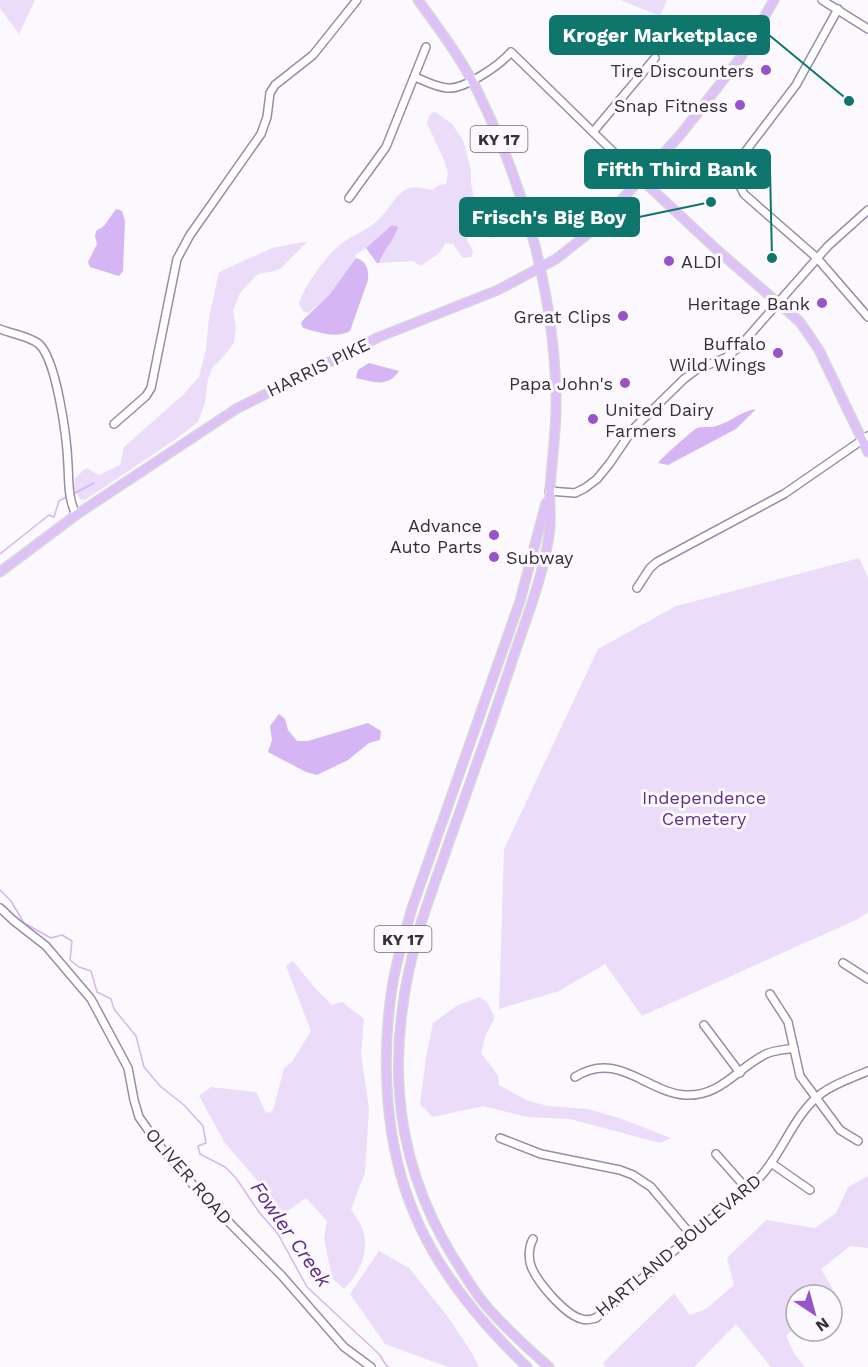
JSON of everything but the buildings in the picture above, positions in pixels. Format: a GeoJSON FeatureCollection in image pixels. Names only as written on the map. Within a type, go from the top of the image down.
{"type":"FeatureCollection","features":[{"type":"Feature","properties":{"kind":"main road","name":"KY 17"},"geometry":{"type":"LineString","coordinates":[[418,0],[451,46],[471,80],[496,131],[516,184],[541,269],[552,338],[556,386],[549,491],[550,528],[534,594],[503,691],[410,958],[398,1035],[398,1069],[404,1133],[424,1202],[438,1232],[482,1301],[507,1329],[549,1367]]}},
{"type":"Feature","properties":{"kind":"main road","name":"HARRIS PIKE"},"geometry":{"type":"LineString","coordinates":[[0,572],[76,515],[236,409],[379,337],[498,290],[541,269],[564,254],[598,226],[681,135],[741,57],[774,0]]}},
{"type":"Feature","properties":{"kind":"main road"},"geometry":{"type":"LineString","coordinates":[[641,179],[716,249],[800,322],[814,340],[865,437],[868,452]]}},
{"type":"Feature","properties":{"kind":"main road","name":"KY 17"},"geometry":{"type":"LineString","coordinates":[[527,1367],[470,1307],[448,1276],[414,1213],[397,1158],[388,1096],[386,1063],[392,988],[412,908],[520,601],[549,491]]}},
{"type":"Feature","properties":{"kind":"street"},"geometry":{"type":"LineString","coordinates":[[114,424],[146,396],[151,388],[177,259],[190,235],[261,134],[266,123],[272,89],[279,80],[313,55],[357,0]]}},
{"type":"Feature","properties":{"kind":"street"},"geometry":{"type":"LineString","coordinates":[[822,0],[868,29]]}},
{"type":"Feature","properties":{"kind":"street"},"geometry":{"type":"LineString","coordinates":[[838,9],[796,85],[742,156],[737,172],[744,194],[817,258],[868,317]]}},
{"type":"Feature","properties":{"kind":"street"},"geometry":{"type":"LineString","coordinates":[[349,198],[386,147],[426,47]]}},
{"type":"Feature","properties":{"kind":"street"},"geometry":{"type":"LineString","coordinates":[[415,77],[450,89],[479,78],[502,62],[511,52],[641,179]]}},
{"type":"Feature","properties":{"kind":"street"},"geometry":{"type":"LineString","coordinates":[[593,132],[655,58]]}},
{"type":"Feature","properties":{"kind":"street"},"geometry":{"type":"LineString","coordinates":[[549,491],[575,493],[597,479],[633,429],[684,379],[696,370],[732,353],[834,240],[868,210]]}},
{"type":"Feature","properties":{"kind":"street"},"geometry":{"type":"LineString","coordinates":[[0,329],[38,344],[50,364],[56,383],[67,447],[69,494],[76,515]]}},
{"type":"Feature","properties":{"kind":"street"},"geometry":{"type":"LineString","coordinates":[[637,588],[650,568],[657,562],[784,494],[865,437]]}},
{"type":"Feature","properties":{"kind":"street","name":"OLIVER ROAD"},"geometry":{"type":"LineString","coordinates":[[0,908],[46,946],[91,999],[126,1062],[132,1083],[135,1108],[153,1138],[188,1180],[278,1272],[344,1347],[371,1367]]}},
{"type":"Feature","properties":{"kind":"street"},"geometry":{"type":"LineString","coordinates":[[843,963],[868,980]]}},
{"type":"Feature","properties":{"kind":"street"},"geometry":{"type":"LineString","coordinates":[[770,994],[788,1022],[800,1076],[840,1130],[858,1141]]}},
{"type":"Feature","properties":{"kind":"street"},"geometry":{"type":"LineString","coordinates":[[704,1025],[740,1073]]}},
{"type":"Feature","properties":{"kind":"street"},"geometry":{"type":"LineString","coordinates":[[575,1077],[582,1072],[594,1069],[618,1069],[630,1072],[670,1092],[687,1095],[712,1091],[767,1054],[794,1048]]}},
{"type":"Feature","properties":{"kind":"street","name":"HARTLAND BOULEVARD"},"geometry":{"type":"LineString","coordinates":[[533,1239],[529,1252],[532,1269],[555,1300],[574,1316],[586,1320],[596,1318],[747,1189],[771,1163],[800,1116],[817,1097],[839,1083],[868,1071]]}},
{"type":"Feature","properties":{"kind":"street"},"geometry":{"type":"LineString","coordinates":[[500,1138],[541,1154],[620,1170],[633,1175],[651,1187],[692,1236]]}},
{"type":"Feature","properties":{"kind":"street"},"geometry":{"type":"LineString","coordinates":[[717,1154],[747,1189]]}},
{"type":"Feature","properties":{"kind":"street"},"geometry":{"type":"LineString","coordinates":[[771,1163],[810,1190]]}},
{"type":"Feature","properties":{"kind":"green space"},"geometry":{"type":"Polygon","coordinates":[[[0,0],[35,0],[19,34],[0,8],[0,0]]]}},
{"type":"Feature","properties":{"kind":"green space"},"geometry":{"type":"Polygon","coordinates":[[[620,0],[667,0],[660,16],[620,0]]]}},
{"type":"Feature","properties":{"kind":"green space"},"geometry":{"type":"Polygon","coordinates":[[[434,111],[452,124],[463,140],[471,170],[474,199],[478,209],[490,222],[502,230],[500,236],[491,238],[483,229],[473,229],[468,234],[467,240],[473,251],[471,257],[463,258],[453,244],[446,243],[439,253],[421,266],[413,261],[379,263],[396,233],[392,225],[355,255],[356,258],[330,294],[308,313],[303,311],[299,304],[306,288],[325,260],[339,246],[375,223],[405,190],[414,187],[432,190],[439,185],[446,184],[448,174],[444,160],[427,123],[434,111]]]}},
{"type":"Feature","properties":{"kind":"green space"},"geometry":{"type":"Polygon","coordinates":[[[308,241],[281,268],[258,274],[240,293],[233,311],[236,327],[234,343],[213,367],[198,422],[85,500],[80,499],[74,489],[75,478],[86,468],[99,475],[120,465],[124,447],[183,395],[199,377],[219,272],[272,248],[308,241]]]}},
{"type":"Feature","properties":{"kind":"green space","name":"Independence Cemetery"},"geometry":{"type":"Polygon","coordinates":[[[859,558],[868,577],[868,912],[858,919],[642,1016],[605,964],[559,991],[499,1009],[504,849],[598,649],[676,606],[859,558]]]}},
{"type":"Feature","properties":{"kind":"green space"},"geometry":{"type":"Polygon","coordinates":[[[293,961],[332,1005],[342,1002],[364,1019],[361,1054],[369,1109],[365,1173],[351,1209],[362,1228],[365,1247],[358,1270],[344,1289],[332,1278],[324,1238],[327,1221],[306,1198],[280,1216],[256,1179],[225,1143],[199,1096],[211,1087],[256,1092],[266,1113],[273,1111],[284,1068],[292,1062],[311,1031],[286,966],[293,961]]]}},
{"type":"Feature","properties":{"kind":"green space"},"geometry":{"type":"Polygon","coordinates":[[[480,997],[487,1002],[495,1018],[486,1034],[481,1053],[498,1075],[499,1085],[526,1100],[548,1106],[588,1109],[671,1138],[660,1143],[570,1119],[527,1117],[483,1106],[433,1117],[420,1104],[433,1023],[458,1005],[480,997]]]}},
{"type":"Feature","properties":{"kind":"green space"},"geometry":{"type":"Polygon","coordinates":[[[868,1176],[868,1248],[850,1246],[821,1269],[829,1283],[784,1283],[784,1343],[789,1343],[805,1367],[771,1367],[736,1324],[694,1367],[605,1367],[603,1363],[674,1293],[690,1315],[706,1309],[734,1285],[727,1258],[766,1220],[815,1228],[836,1213],[848,1187],[868,1176]]]}},
{"type":"Feature","properties":{"kind":"green space"},"geometry":{"type":"Polygon","coordinates":[[[379,1251],[409,1268],[448,1317],[479,1367],[448,1367],[385,1344],[350,1294],[379,1251]]]}},
{"type":"Feature","properties":{"kind":"shaded area"},"geometry":{"type":"Polygon","coordinates":[[[116,209],[122,211],[125,221],[123,271],[119,276],[90,267],[88,262],[97,244],[96,231],[104,226],[116,209]]]}},
{"type":"Feature","properties":{"kind":"shaded area"},"geometry":{"type":"Polygon","coordinates":[[[392,225],[398,227],[377,263],[366,248],[392,225]]]}},
{"type":"Feature","properties":{"kind":"shaded area"},"geometry":{"type":"Polygon","coordinates":[[[356,258],[363,261],[366,266],[368,280],[350,331],[333,335],[303,328],[301,323],[303,320],[330,294],[356,258]]]}},
{"type":"Feature","properties":{"kind":"shaded area"},"geometry":{"type":"Polygon","coordinates":[[[369,363],[399,371],[385,382],[356,378],[358,370],[369,363]]]}},
{"type":"Feature","properties":{"kind":"shaded area"},"geometry":{"type":"Polygon","coordinates":[[[756,409],[736,429],[668,465],[658,463],[697,428],[716,426],[756,409]]]}},
{"type":"Feature","properties":{"kind":"shaded area"},"geometry":{"type":"Polygon","coordinates":[[[279,714],[285,719],[288,730],[297,741],[308,741],[368,723],[381,731],[380,740],[369,743],[348,760],[317,775],[306,772],[268,752],[272,740],[270,726],[279,714]]]}},
{"type":"Feature","properties":{"kind":"waterway"},"geometry":{"type":"LineString","coordinates":[[73,494],[94,483]]}},
{"type":"Feature","properties":{"kind":"waterway"},"geometry":{"type":"LineString","coordinates":[[0,554],[49,515],[54,517],[59,501],[66,497]]}},
{"type":"Feature","properties":{"kind":"waterway","name":"Fowler Creek"},"geometry":{"type":"LineString","coordinates":[[0,890],[11,901],[24,923],[51,938],[62,935],[72,941],[70,960],[79,967],[91,971],[97,992],[111,999],[114,1009],[136,1036],[144,1067],[160,1086],[184,1105],[203,1126],[206,1143],[198,1146],[200,1154],[225,1167],[236,1178],[259,1212],[278,1234],[307,1287],[379,1354],[389,1367]]}},
{"type":"Feature","properties":{"kind":"place","name":"Tire Discounters"},"geometry":{"type":"Point","coordinates":[766,70]}},
{"type":"Feature","properties":{"kind":"place","name":"Kroger Marketplace"},"geometry":{"type":"Point","coordinates":[849,101]}},
{"type":"Feature","properties":{"kind":"place","name":"Snap Fitness"},"geometry":{"type":"Point","coordinates":[740,105]}},
{"type":"Feature","properties":{"kind":"place","name":"Frisch's Big Boy"},"geometry":{"type":"Point","coordinates":[711,202]}},
{"type":"Feature","properties":{"kind":"place","name":"Fifth Third Bank"},"geometry":{"type":"Point","coordinates":[772,258]}},
{"type":"Feature","properties":{"kind":"place","name":"ALDI"},"geometry":{"type":"Point","coordinates":[669,261]}},
{"type":"Feature","properties":{"kind":"place","name":"Heritage Bank"},"geometry":{"type":"Point","coordinates":[822,303]}},
{"type":"Feature","properties":{"kind":"place","name":"Great Clips"},"geometry":{"type":"Point","coordinates":[623,316]}},
{"type":"Feature","properties":{"kind":"place","name":"Buffalo Wild Wings"},"geometry":{"type":"Point","coordinates":[778,353]}},
{"type":"Feature","properties":{"kind":"place","name":"Papa John's"},"geometry":{"type":"Point","coordinates":[625,383]}},
{"type":"Feature","properties":{"kind":"place","name":"United Dairy Farmers"},"geometry":{"type":"Point","coordinates":[593,419]}},
{"type":"Feature","properties":{"kind":"place","name":"Advance Auto Parts"},"geometry":{"type":"Point","coordinates":[494,535]}},
{"type":"Feature","properties":{"kind":"place","name":"Subway"},"geometry":{"type":"Point","coordinates":[494,557]}}]}
